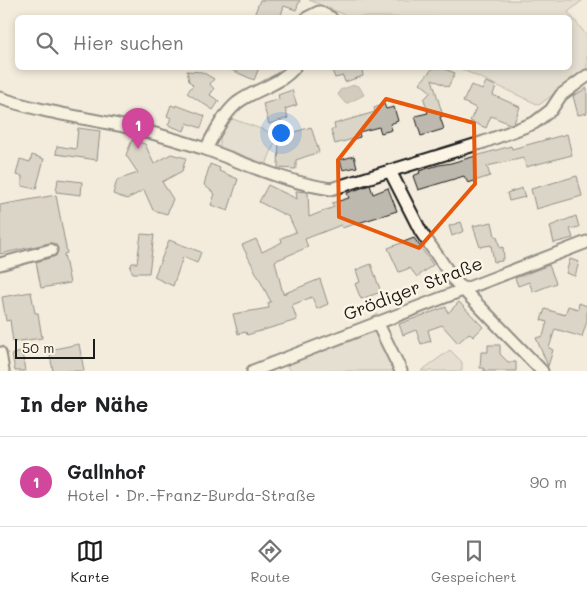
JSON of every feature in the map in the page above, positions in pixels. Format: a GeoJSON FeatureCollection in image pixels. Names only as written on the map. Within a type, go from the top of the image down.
{"type":"FeatureCollection","features":[{"type":"Feature","properties":{"kind":"street"},"geometry":{"type":"LineString","coordinates":[[313,15],[319,12],[325,15]]}},
{"type":"Feature","properties":{"kind":"street"},"geometry":{"type":"LineString","coordinates":[[206,149],[217,129],[236,104],[274,84],[292,70]]}},
{"type":"Feature","properties":{"kind":"street"},"geometry":{"type":"LineString","coordinates":[[0,98],[30,108],[144,131],[206,149],[266,173],[308,186],[331,189],[484,142],[534,123],[551,110],[561,95],[587,76]]}},
{"type":"Feature","properties":{"kind":"street"},"geometry":{"type":"LineString","coordinates":[[390,172],[421,232],[461,289],[542,371]]}},
{"type":"Feature","properties":{"kind":"street","name":"Grödiger Straße"},"geometry":{"type":"LineString","coordinates":[[253,371],[461,289],[587,242]]}},
{"type":"Feature","properties":{"kind":"street"},"geometry":{"type":"LineString","coordinates":[[0,264],[51,250]]}},
{"type":"Feature","properties":{"kind":"street"},"geometry":{"type":"LineString","coordinates":[[377,322],[401,371]]}},
{"type":"Feature","properties":{"kind":"street"},"geometry":{"type":"LineString","coordinates":[[0,353],[3,371]]}},
{"type":"Feature","properties":{"kind":"highlighted area"},"geometry":{"type":"Polygon","coordinates":[[[386,99],[474,123],[475,184],[419,248],[339,217],[338,160],[386,99]]]}},
{"type":"Feature","properties":{"kind":"shaded area"},"geometry":{"type":"Polygon","coordinates":[[[309,0],[583,0],[568,12],[570,15],[345,15],[309,0]]]}},
{"type":"Feature","properties":{"kind":"shaded area"},"geometry":{"type":"Polygon","coordinates":[[[572,17],[587,36],[587,69],[539,105],[463,70],[572,70],[572,17]]]}},
{"type":"Feature","properties":{"kind":"shaded area"},"geometry":{"type":"Polygon","coordinates":[[[354,85],[359,86],[364,95],[346,104],[338,95],[340,90],[354,85]]]}},
{"type":"Feature","properties":{"kind":"shaded area"},"geometry":{"type":"Polygon","coordinates":[[[230,118],[278,135],[265,167],[227,153],[220,147],[220,132],[230,118]]]}},
{"type":"Feature","properties":{"kind":"shaded area"},"geometry":{"type":"Polygon","coordinates":[[[374,327],[404,371],[292,371],[283,364],[374,327]]]}},
{"type":"Feature","properties":{"kind":"shaded area"},"geometry":{"type":"Polygon","coordinates":[[[450,350],[462,362],[462,371],[421,371],[450,350]]]}},
{"type":"Feature","properties":{"kind":"building"},"geometry":{"type":"Polygon","coordinates":[[[260,0],[300,0],[296,10],[284,6],[281,15],[254,15],[260,0]]]}},
{"type":"Feature","properties":{"kind":"building"},"geometry":{"type":"Polygon","coordinates":[[[232,70],[258,70],[254,80],[232,70]]]}},
{"type":"Feature","properties":{"kind":"building"},"geometry":{"type":"Polygon","coordinates":[[[332,70],[362,70],[363,76],[345,82],[343,76],[335,78],[332,70]]]}},
{"type":"Feature","properties":{"kind":"building"},"geometry":{"type":"Polygon","coordinates":[[[431,70],[447,70],[455,73],[448,87],[432,79],[443,116],[440,117],[444,129],[421,136],[415,116],[428,113],[424,99],[431,92],[420,83],[431,70]]]}},
{"type":"Feature","properties":{"kind":"building"},"geometry":{"type":"Polygon","coordinates":[[[187,71],[202,72],[214,79],[210,84],[214,89],[210,95],[219,101],[213,110],[187,93],[193,85],[189,81],[187,71]]]}},
{"type":"Feature","properties":{"kind":"building"},"geometry":{"type":"Polygon","coordinates":[[[486,82],[496,86],[493,95],[520,107],[514,123],[510,124],[491,116],[486,128],[470,121],[476,108],[463,102],[471,85],[482,90],[486,82]]]}},
{"type":"Feature","properties":{"kind":"building"},"geometry":{"type":"Polygon","coordinates":[[[587,88],[587,113],[578,115],[573,96],[587,88]]]}},
{"type":"Feature","properties":{"kind":"building"},"geometry":{"type":"Polygon","coordinates":[[[292,90],[297,105],[285,109],[288,118],[269,124],[263,104],[279,99],[278,95],[292,90]]]}},
{"type":"Feature","properties":{"kind":"building"},"geometry":{"type":"Polygon","coordinates":[[[384,104],[386,109],[394,107],[398,121],[390,124],[392,130],[381,133],[379,127],[359,132],[360,137],[335,144],[331,130],[335,129],[334,124],[375,112],[374,108],[384,104]]]}},
{"type":"Feature","properties":{"kind":"building"},"geometry":{"type":"Polygon","coordinates":[[[171,105],[176,107],[176,105],[205,116],[201,128],[187,123],[184,131],[168,125],[171,118],[167,116],[171,105]]]}},
{"type":"Feature","properties":{"kind":"building"},"geometry":{"type":"Polygon","coordinates":[[[311,127],[319,152],[296,160],[296,169],[278,168],[279,137],[311,127]]]}},
{"type":"Feature","properties":{"kind":"building"},"geometry":{"type":"Polygon","coordinates":[[[78,128],[100,131],[97,160],[56,154],[57,146],[76,149],[78,128]]]}},
{"type":"Feature","properties":{"kind":"building"},"geometry":{"type":"Polygon","coordinates":[[[567,134],[572,155],[526,167],[524,158],[487,166],[490,176],[468,183],[464,176],[418,190],[413,176],[420,173],[419,171],[439,165],[511,146],[512,149],[567,134]]]}},
{"type":"Feature","properties":{"kind":"building"},"geometry":{"type":"Polygon","coordinates":[[[132,140],[145,144],[154,164],[171,154],[186,158],[182,171],[162,182],[173,199],[167,214],[153,210],[144,190],[127,199],[113,194],[117,180],[138,173],[126,155],[132,140]]]}},
{"type":"Feature","properties":{"kind":"building"},"geometry":{"type":"Polygon","coordinates":[[[32,155],[44,159],[36,189],[22,186],[22,176],[16,175],[20,159],[30,162],[32,155]]]}},
{"type":"Feature","properties":{"kind":"building"},"geometry":{"type":"Polygon","coordinates":[[[354,156],[357,167],[343,170],[340,160],[354,156]]]}},
{"type":"Feature","properties":{"kind":"building"},"geometry":{"type":"Polygon","coordinates":[[[210,164],[220,168],[219,171],[238,179],[228,211],[211,205],[215,194],[204,185],[210,164]]]}},
{"type":"Feature","properties":{"kind":"building"},"geometry":{"type":"Polygon","coordinates":[[[577,176],[582,196],[536,209],[531,189],[577,176]]]}},
{"type":"Feature","properties":{"kind":"building"},"geometry":{"type":"Polygon","coordinates":[[[58,179],[82,182],[81,195],[56,192],[58,179]]]}},
{"type":"Feature","properties":{"kind":"building"},"geometry":{"type":"Polygon","coordinates":[[[268,185],[297,199],[296,191],[308,192],[309,217],[334,207],[332,203],[349,198],[347,193],[370,185],[373,194],[388,188],[397,211],[342,228],[341,225],[305,239],[308,247],[275,261],[283,294],[320,279],[328,304],[317,309],[312,297],[292,305],[297,320],[247,335],[246,332],[238,334],[233,314],[269,308],[268,303],[271,302],[242,245],[256,239],[262,252],[282,242],[281,238],[296,232],[289,217],[259,202],[268,185]]]}},
{"type":"Feature","properties":{"kind":"building"},"geometry":{"type":"Polygon","coordinates":[[[522,188],[525,197],[509,201],[507,193],[522,188]]]}},
{"type":"Feature","properties":{"kind":"building"},"geometry":{"type":"Polygon","coordinates":[[[56,195],[67,253],[64,254],[70,283],[41,288],[36,262],[56,256],[58,248],[50,243],[0,254],[0,205],[56,195]]]}},
{"type":"Feature","properties":{"kind":"building"},"geometry":{"type":"Polygon","coordinates":[[[576,216],[579,227],[570,229],[573,238],[554,243],[550,226],[576,216]]]}},
{"type":"Feature","properties":{"kind":"building"},"geometry":{"type":"Polygon","coordinates":[[[461,222],[464,231],[452,236],[449,226],[461,222]]]}},
{"type":"Feature","properties":{"kind":"building"},"geometry":{"type":"Polygon","coordinates":[[[492,222],[500,248],[503,247],[504,258],[502,258],[502,261],[494,262],[491,245],[480,247],[473,226],[492,222]]]}},
{"type":"Feature","properties":{"kind":"building"},"geometry":{"type":"Polygon","coordinates":[[[141,234],[154,235],[149,273],[133,273],[130,268],[132,263],[137,263],[141,234]]]}},
{"type":"Feature","properties":{"kind":"building"},"geometry":{"type":"Polygon","coordinates":[[[414,238],[433,265],[417,277],[410,268],[399,272],[388,248],[414,238]]]}},
{"type":"Feature","properties":{"kind":"building"},"geometry":{"type":"Polygon","coordinates":[[[169,240],[201,252],[197,263],[183,257],[173,286],[154,277],[169,240]]]}},
{"type":"Feature","properties":{"kind":"building"},"geometry":{"type":"Polygon","coordinates":[[[570,259],[579,262],[575,276],[566,273],[570,259]]]}},
{"type":"Feature","properties":{"kind":"building"},"geometry":{"type":"Polygon","coordinates":[[[371,264],[381,292],[361,299],[355,284],[360,282],[356,270],[371,264]]]}},
{"type":"Feature","properties":{"kind":"building"},"geometry":{"type":"Polygon","coordinates":[[[549,265],[556,283],[533,292],[529,282],[518,286],[515,278],[549,265]]]}},
{"type":"Feature","properties":{"kind":"building"},"geometry":{"type":"Polygon","coordinates":[[[31,292],[35,313],[38,313],[42,338],[13,342],[10,320],[6,321],[2,297],[31,292]]]}},
{"type":"Feature","properties":{"kind":"building"},"geometry":{"type":"Polygon","coordinates":[[[459,302],[483,327],[473,337],[469,333],[458,343],[442,325],[428,330],[431,341],[421,344],[416,330],[403,335],[399,324],[446,307],[448,313],[459,302]]]}},
{"type":"Feature","properties":{"kind":"building"},"geometry":{"type":"Polygon","coordinates":[[[579,303],[587,306],[587,321],[582,337],[555,329],[549,348],[553,350],[548,366],[536,338],[543,336],[547,322],[541,320],[545,309],[565,315],[568,306],[578,309],[579,303]]]}},
{"type":"Feature","properties":{"kind":"building"},"geometry":{"type":"Polygon","coordinates":[[[79,344],[84,371],[53,371],[49,350],[79,344]]]}},
{"type":"Feature","properties":{"kind":"building"},"geometry":{"type":"Polygon","coordinates":[[[488,345],[500,345],[500,354],[508,362],[516,362],[516,371],[484,371],[484,368],[480,368],[481,352],[488,352],[488,345]]]}},
{"type":"Feature","properties":{"kind":"building"},"geometry":{"type":"Polygon","coordinates":[[[22,352],[25,371],[15,371],[12,354],[22,352]]]}},
{"type":"Feature","properties":{"kind":"place","name":"Gallnhof"},"geometry":{"type":"Point","coordinates":[138,149]}}]}
